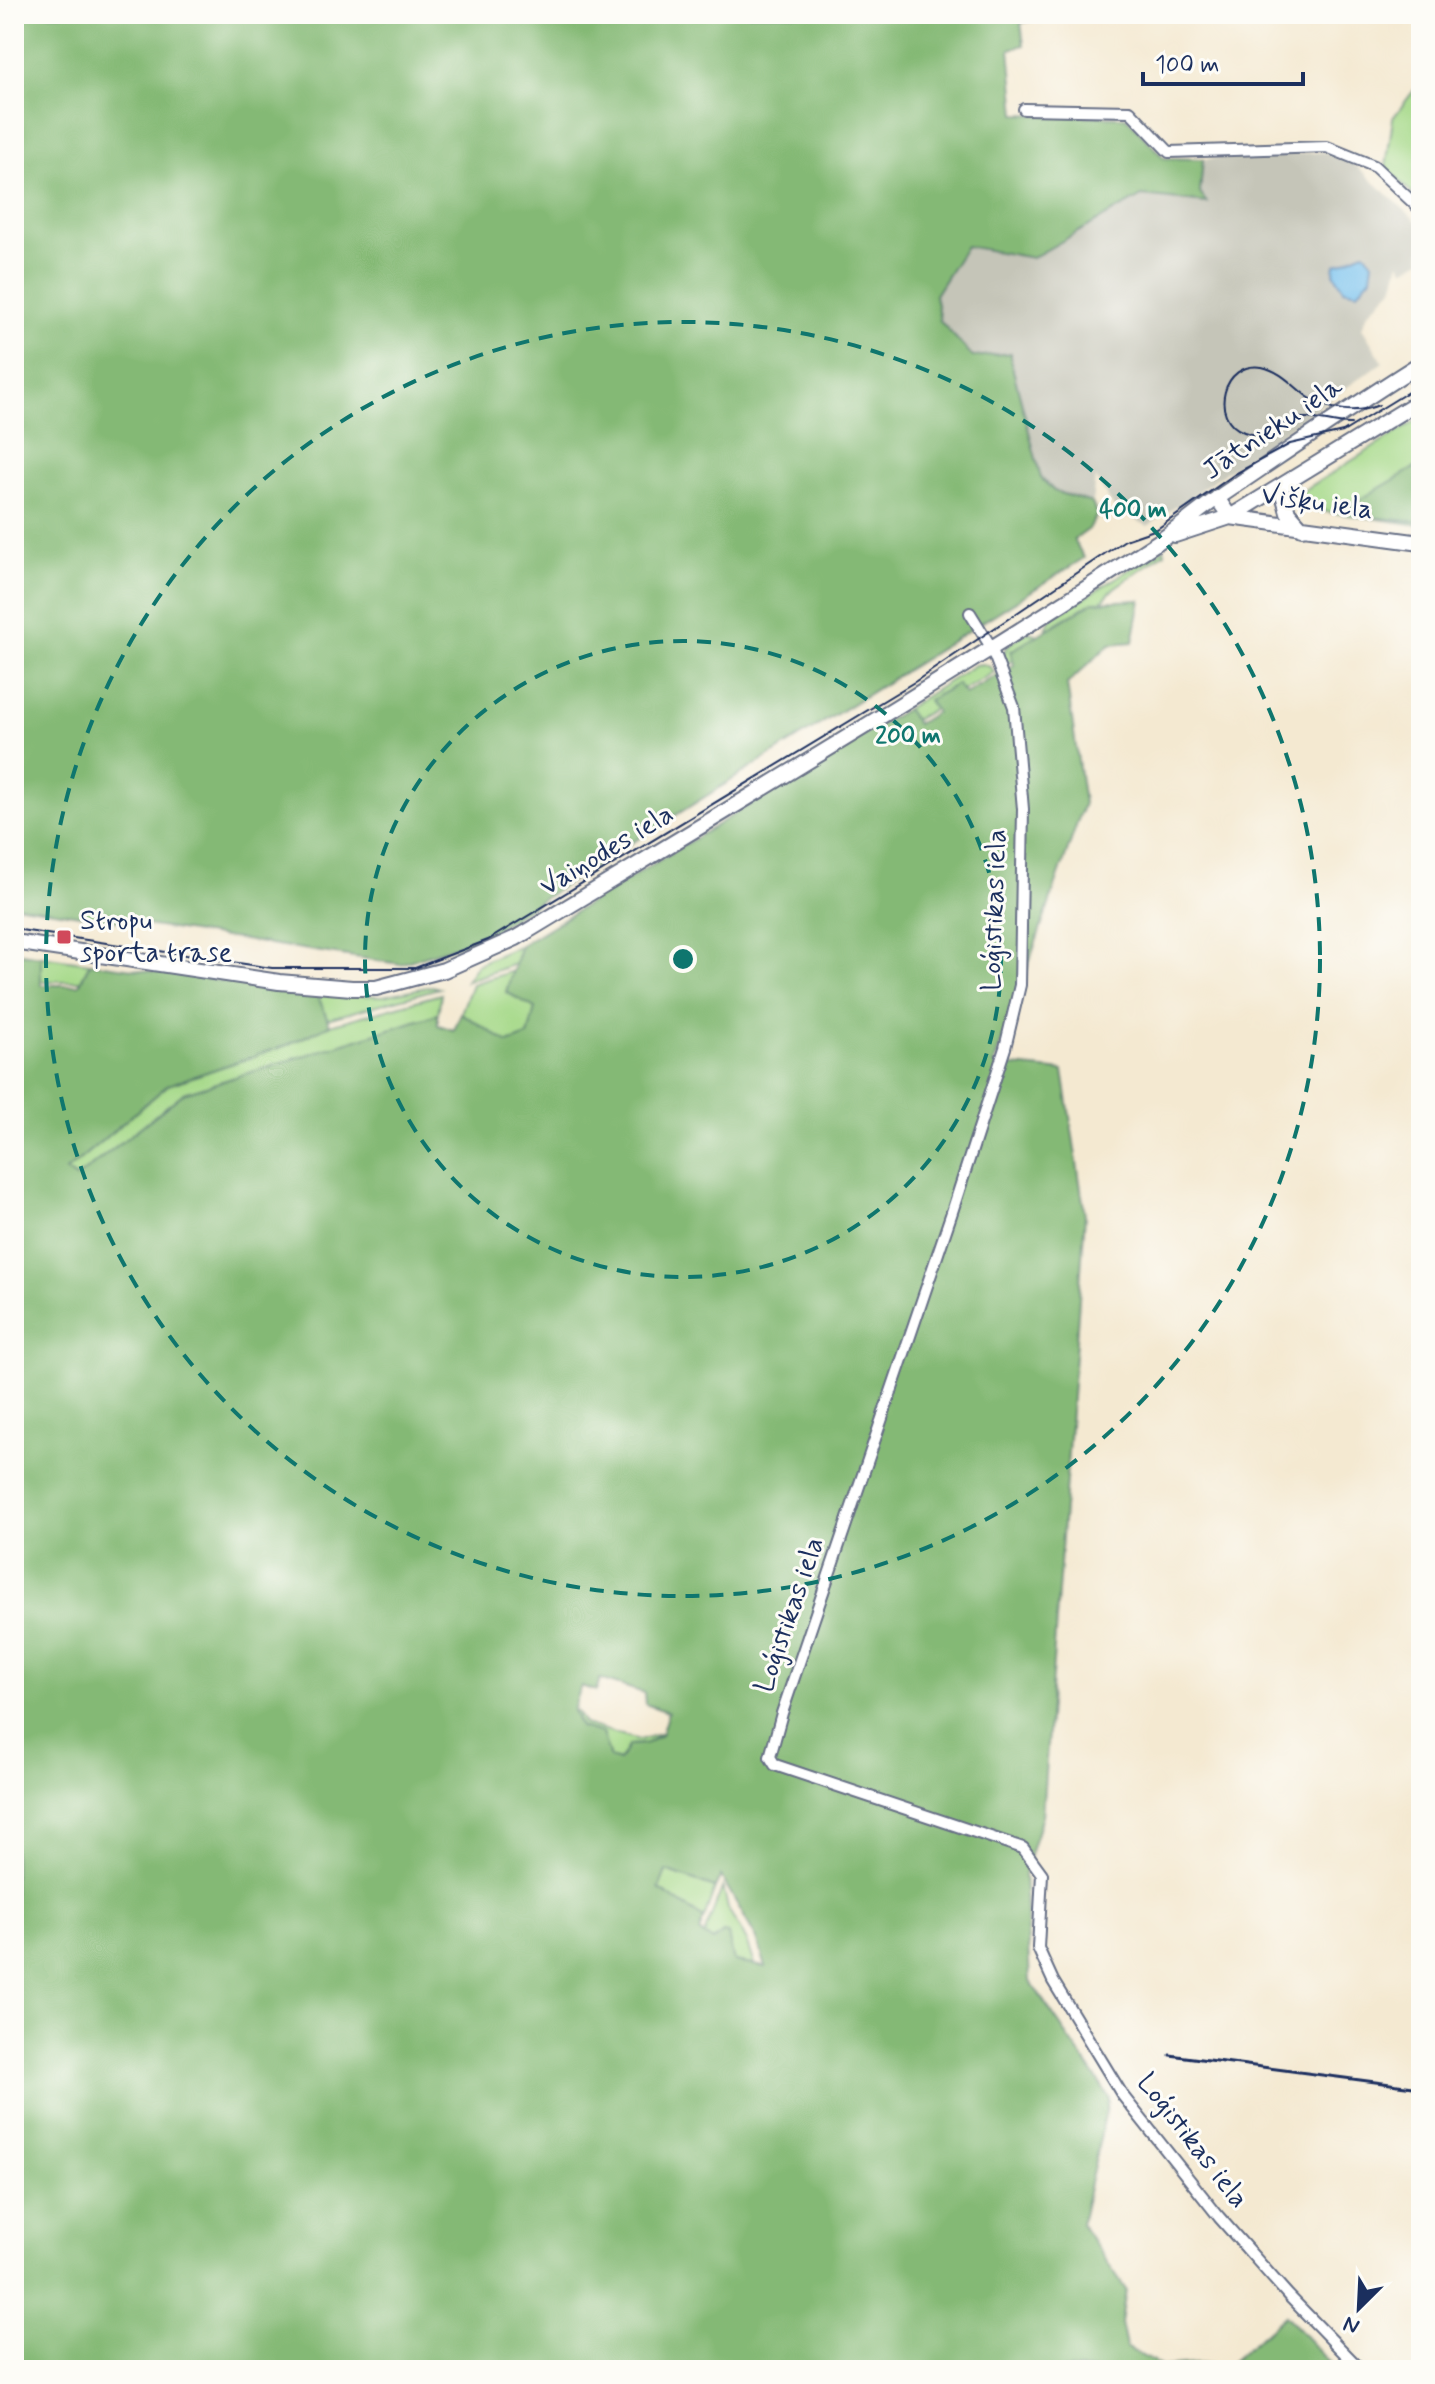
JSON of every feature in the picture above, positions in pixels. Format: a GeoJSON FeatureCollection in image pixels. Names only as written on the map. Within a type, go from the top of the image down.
{"type":"FeatureCollection","features":[{"type":"Feature","properties":{"kind":"street"},"geometry":{"type":"LineString","coordinates":[[1024,109],[1130,111],[1169,152],[1327,147],[1374,166],[1421,210]]}},
{"type":"Feature","properties":{"kind":"street","name":"Jātnieku iela"},"geometry":{"type":"LineString","coordinates":[[1163,539],[1217,498],[1288,453],[1327,422],[1421,363]]}},
{"type":"Feature","properties":{"kind":"street","name":"Jātnieku iela"},"geometry":{"type":"LineString","coordinates":[[1163,539],[1230,517],[1421,400]]}},
{"type":"Feature","properties":{"kind":"street"},"geometry":{"type":"LineString","coordinates":[[1281,487],[1288,512],[1302,528]]}},
{"type":"Feature","properties":{"kind":"street","name":"Višķu iela"},"geometry":{"type":"LineString","coordinates":[[1217,498],[1230,517],[1421,543]]}},
{"type":"Feature","properties":{"kind":"street","name":"Vaiņodes iela"},"geometry":{"type":"LineString","coordinates":[[14,942],[308,985],[376,988],[444,970],[516,938],[1163,539]]}},
{"type":"Feature","properties":{"kind":"street","name":"Loģistikas iela"},"geometry":{"type":"LineString","coordinates":[[970,613],[991,647],[1014,707],[1023,809],[1020,985],[1005,1048],[974,1146],[782,1713],[770,1757],[775,1765],[1023,1848],[1042,1874],[1038,1948],[1053,1981],[1123,2096],[1219,2217],[1288,2295],[1361,2370]]}},
{"type":"Feature","properties":{"kind":"shaded area"},"geometry":{"type":"Polygon","coordinates":[[[1324,152],[1351,161],[1421,225],[1421,260],[1404,269],[1400,262],[1393,288],[1368,313],[1362,328],[1383,362],[1148,526],[1128,516],[1121,518],[1095,478],[1092,503],[1054,491],[1041,478],[1011,354],[973,357],[940,321],[935,295],[966,246],[1032,258],[1142,196],[1206,202],[1200,193],[1203,159],[1324,152]]]}},
{"type":"Feature","properties":{"kind":"green space"},"geometry":{"type":"Polygon","coordinates":[[[14,14],[1058,14],[1021,23],[1024,45],[1010,49],[1016,114],[1126,117],[1164,158],[1203,159],[1200,193],[1207,203],[1142,196],[1032,258],[966,246],[935,295],[940,321],[973,357],[1011,353],[1041,478],[1054,491],[1092,503],[1097,515],[1089,529],[1074,540],[1084,558],[481,938],[400,964],[14,905],[14,14]]]}},
{"type":"Feature","properties":{"kind":"green space"},"geometry":{"type":"Polygon","coordinates":[[[1421,81],[1421,203],[1386,167],[1393,118],[1421,81]]]}},
{"type":"Feature","properties":{"kind":"green space"},"geometry":{"type":"Polygon","coordinates":[[[1421,418],[1421,525],[1313,510],[1299,502],[1298,494],[1421,418]]]}},
{"type":"Feature","properties":{"kind":"green space"},"geometry":{"type":"Polygon","coordinates":[[[1421,464],[1421,522],[1357,516],[1349,506],[1421,464]]]}},
{"type":"Feature","properties":{"kind":"green space"},"geometry":{"type":"Polygon","coordinates":[[[1164,548],[1165,552],[1114,588],[1101,602],[1093,602],[1046,630],[1050,619],[1164,548]]]}},
{"type":"Feature","properties":{"kind":"green space"},"geometry":{"type":"Polygon","coordinates":[[[1141,600],[1133,642],[1110,644],[1067,684],[1084,803],[994,1064],[1063,1071],[1085,1215],[1042,1816],[1024,1874],[1030,1981],[1109,2097],[1081,2224],[1126,2290],[1121,2323],[1126,2347],[1162,2367],[1229,2364],[1285,2315],[1336,2370],[14,2370],[14,952],[41,956],[41,985],[79,985],[90,963],[317,994],[330,1025],[287,1045],[168,1085],[66,1171],[76,1178],[184,1093],[438,1014],[438,1025],[454,1030],[461,1013],[508,1043],[528,1036],[535,1008],[506,992],[521,945],[906,709],[917,724],[936,712],[928,700],[957,684],[965,694],[1014,665],[1011,651],[1093,602],[1141,600]],[[600,1679],[596,1691],[581,1686],[573,1711],[580,1727],[602,1733],[610,1758],[619,1761],[629,1745],[645,1744],[661,1735],[668,1712],[645,1704],[644,1693],[600,1679]],[[666,1871],[659,1889],[704,1919],[699,1932],[713,1941],[723,1933],[728,1934],[734,1962],[766,1967],[757,1939],[721,1876],[715,1888],[666,1871]]]}},
{"type":"Feature","properties":{"kind":"green space"},"geometry":{"type":"Polygon","coordinates":[[[1028,632],[1038,635],[1012,651],[1013,660],[1004,665],[1006,649],[1028,632]]]}},
{"type":"Feature","properties":{"kind":"green space"},"geometry":{"type":"Polygon","coordinates":[[[983,664],[994,672],[962,691],[956,685],[929,701],[934,709],[914,720],[906,709],[975,665],[983,664]]]}},
{"type":"Feature","properties":{"kind":"green space"},"geometry":{"type":"Polygon","coordinates":[[[521,945],[515,964],[466,981],[477,964],[521,945]]]}},
{"type":"Feature","properties":{"kind":"green space"},"geometry":{"type":"Polygon","coordinates":[[[41,956],[90,963],[81,981],[41,981],[41,956]]]}},
{"type":"Feature","properties":{"kind":"green space"},"geometry":{"type":"Polygon","coordinates":[[[513,971],[506,992],[536,1007],[528,1036],[508,1043],[461,1013],[472,984],[513,971]]]}},
{"type":"Feature","properties":{"kind":"green space"},"geometry":{"type":"Polygon","coordinates":[[[432,986],[439,988],[327,1019],[317,994],[383,996],[432,986]]]}},
{"type":"Feature","properties":{"kind":"green space"},"geometry":{"type":"Polygon","coordinates":[[[441,994],[438,1014],[184,1093],[76,1178],[66,1171],[168,1085],[287,1045],[330,1025],[441,994]]]}},
{"type":"Feature","properties":{"kind":"green space"},"geometry":{"type":"Polygon","coordinates":[[[573,1711],[584,1724],[639,1740],[662,1733],[645,1744],[629,1745],[619,1761],[610,1758],[602,1733],[580,1727],[573,1711]]]}},
{"type":"Feature","properties":{"kind":"green space"},"geometry":{"type":"Polygon","coordinates":[[[666,1871],[715,1888],[704,1919],[658,1889],[666,1871]]]}},
{"type":"Feature","properties":{"kind":"green space"},"geometry":{"type":"Polygon","coordinates":[[[723,1886],[728,1909],[747,1941],[755,1965],[734,1962],[723,1933],[713,1941],[704,1935],[723,1886]]]}},
{"type":"Feature","properties":{"kind":"water"},"geometry":{"type":"Polygon","coordinates":[[[1365,252],[1373,262],[1371,277],[1358,292],[1344,289],[1334,273],[1335,264],[1365,252]]]}},
{"type":"Feature","properties":{"kind":"tram line"},"geometry":{"type":"LineString","coordinates":[[1351,424],[1303,418],[1265,433],[1244,432],[1233,425],[1226,415],[1225,392],[1238,372],[1249,367],[1262,367],[1281,375],[1316,402],[1333,408],[1352,410],[1379,405]]}},
{"type":"Feature","properties":{"kind":"tram line"},"geometry":{"type":"LineString","coordinates":[[14,929],[272,968],[415,968],[488,940],[916,681],[1125,540],[1157,529],[1235,474],[1290,444],[1343,432],[1421,384]]}},
{"type":"Feature","properties":{"kind":"railway"},"geometry":{"type":"LineString","coordinates":[[1170,2055],[1421,2088]]}},
{"type":"Feature","properties":{"kind":"place","name":"Stropu sporta trase"},"geometry":{"type":"Point","coordinates":[64,937]}}]}
